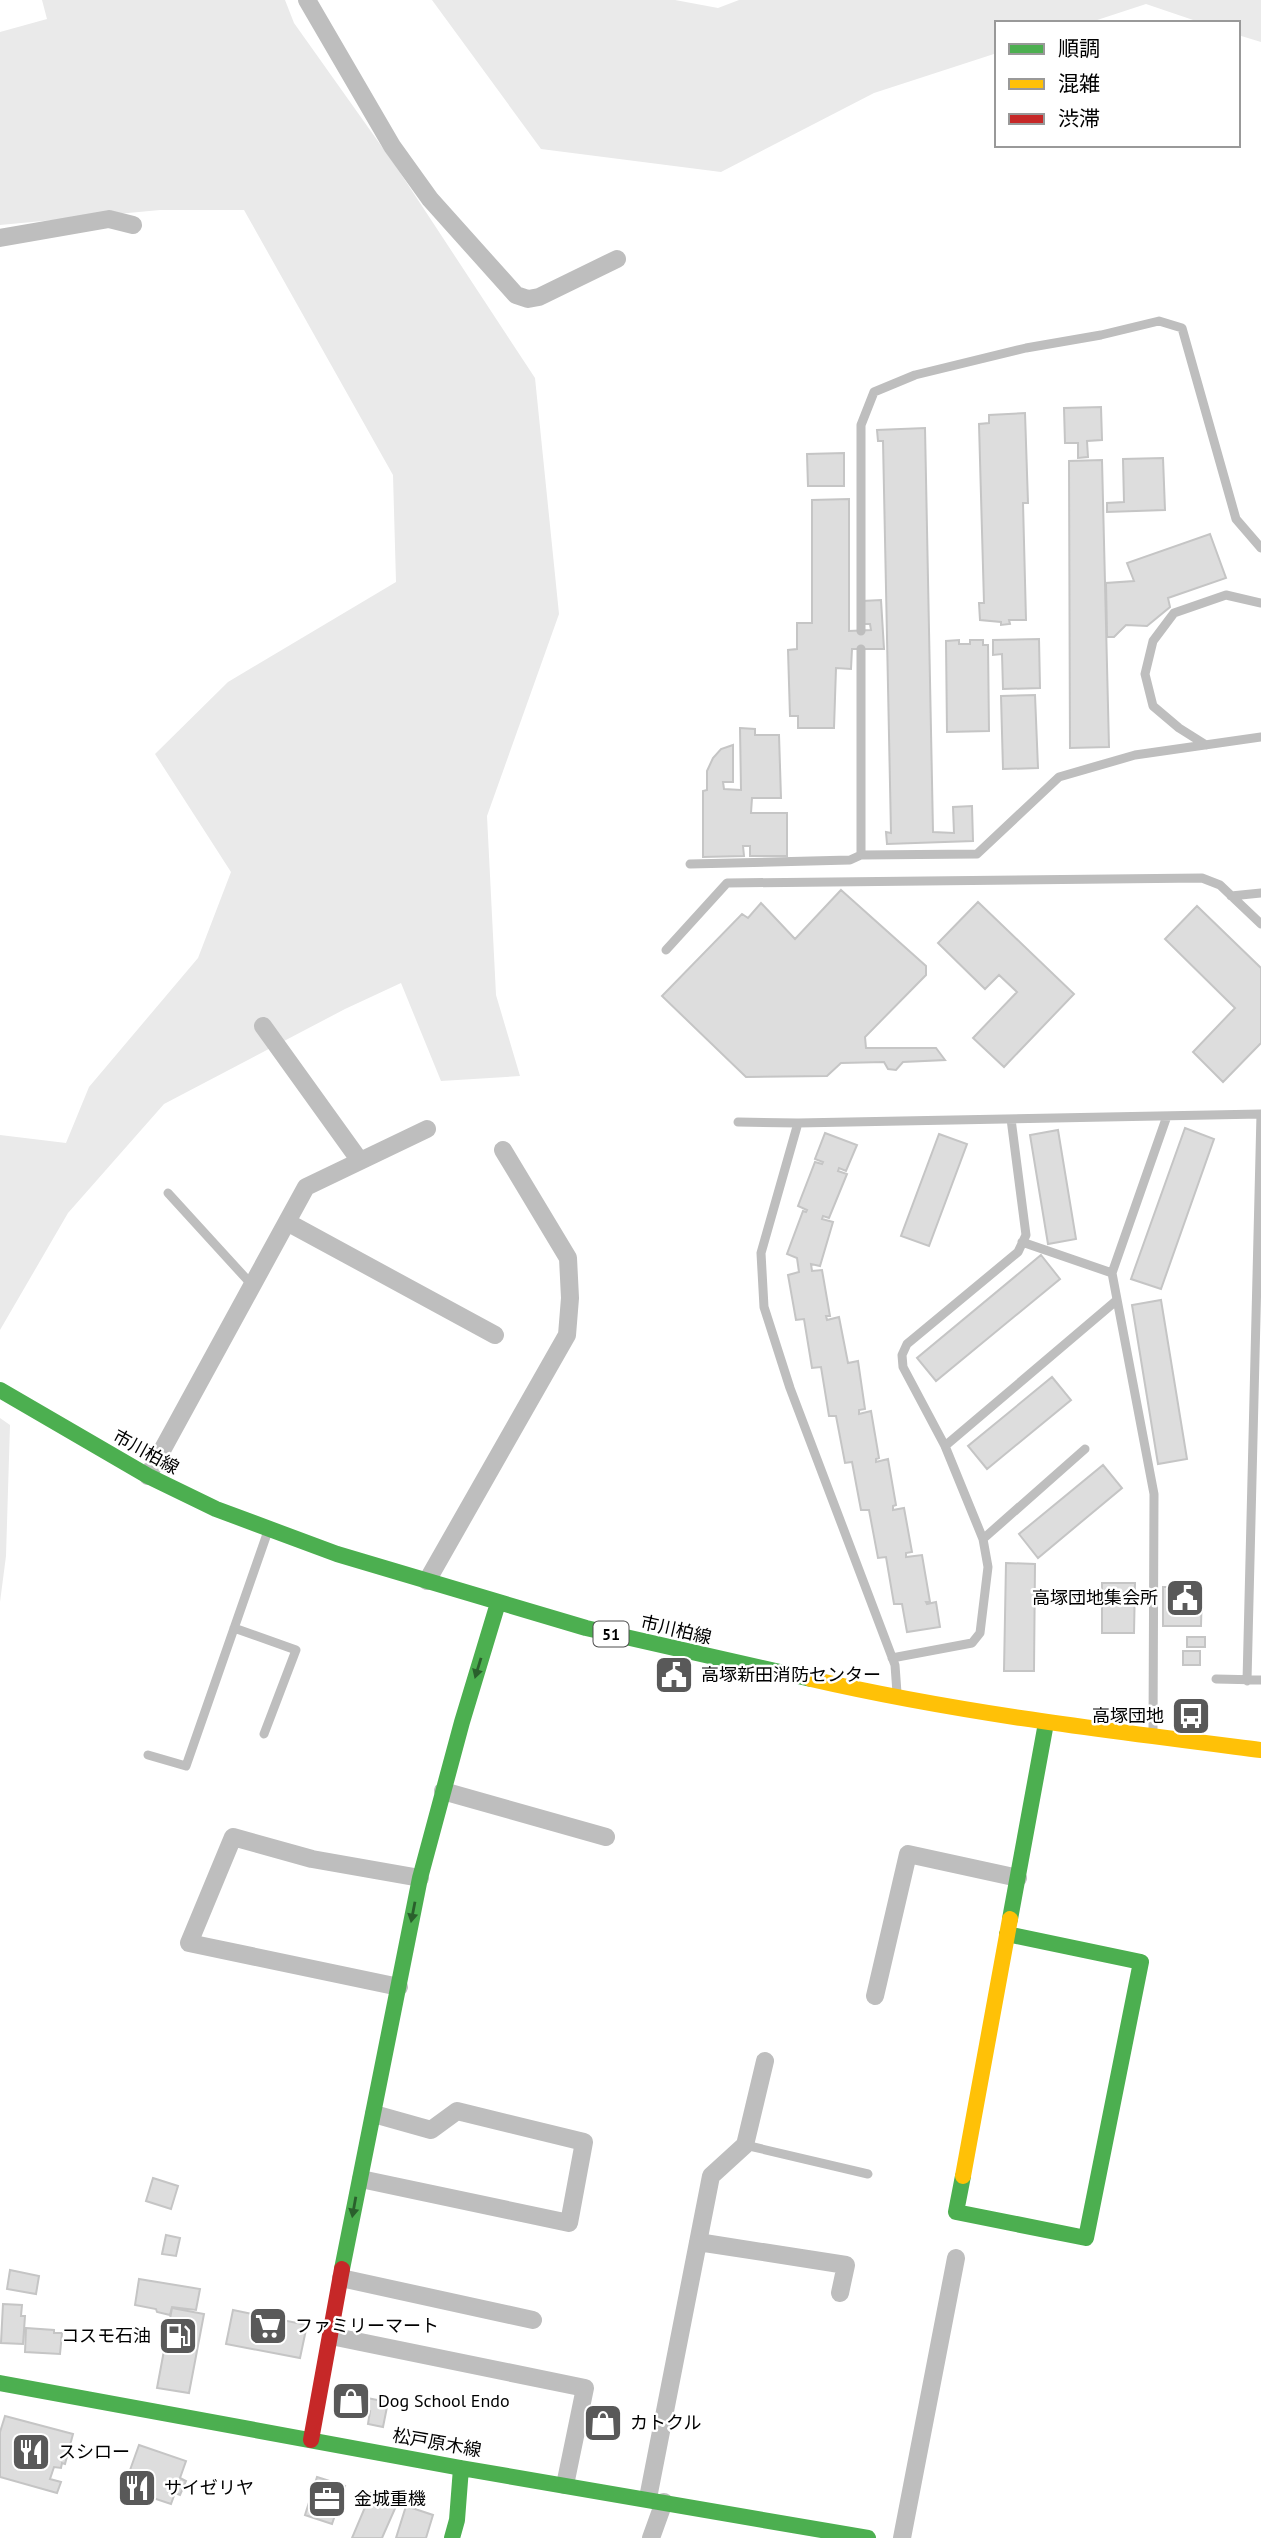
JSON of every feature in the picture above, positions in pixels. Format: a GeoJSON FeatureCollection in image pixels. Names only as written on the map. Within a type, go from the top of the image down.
{"type":"FeatureCollection","features":[{"type":"Feature","properties":{"kind":"main road","name":"市川柏線"},"geometry":{"type":"LineString","coordinates":[[0,1390],[148,1476],[216,1509],[269,1530],[498,1603],[650,1644],[897,1699],[1046,1723],[1261,1750]]}},
{"type":"Feature","properties":{"kind":"main road"},"geometry":{"type":"LineString","coordinates":[[311,2440],[420,1878],[498,1603]]}},
{"type":"Feature","properties":{"kind":"main road"},"geometry":{"type":"LineString","coordinates":[[1007,1934],[1141,1962],[1086,2238],[956,2212],[1007,1934],[1018,1878],[1046,1723]]}},
{"type":"Feature","properties":{"kind":"main road","name":"松戸原木線"},"geometry":{"type":"LineString","coordinates":[[0,2383],[461,2468],[868,2538]]}},
{"type":"Feature","properties":{"kind":"main road"},"geometry":{"type":"LineString","coordinates":[[452,2538],[457,2520],[461,2468]]}},
{"type":"Feature","properties":{"kind":"street"},"geometry":{"type":"LineString","coordinates":[[307,0],[392,146],[430,199],[516,295],[528,299],[539,297],[617,259]]}},
{"type":"Feature","properties":{"kind":"street"},"geometry":{"type":"LineString","coordinates":[[0,238],[109,219],[133,225]]}},
{"type":"Feature","properties":{"kind":"street"},"geometry":{"type":"LineString","coordinates":[[264,1026],[360,1161]]}},
{"type":"Feature","properties":{"kind":"street"},"geometry":{"type":"LineString","coordinates":[[148,1476],[306,1187],[427,1129]]}},
{"type":"Feature","properties":{"kind":"street"},"geometry":{"type":"LineString","coordinates":[[427,1581],[567,1335],[570,1298],[568,1258],[503,1150]]}},
{"type":"Feature","properties":{"kind":"street"},"geometry":{"type":"LineString","coordinates":[[286,1222],[495,1335]]}},
{"type":"Feature","properties":{"kind":"street"},"geometry":{"type":"LineString","coordinates":[[443,1791],[606,1837]]}},
{"type":"Feature","properties":{"kind":"street"},"geometry":{"type":"LineString","coordinates":[[399,1987],[189,1943],[233,1837],[312,1859],[420,1878]]}},
{"type":"Feature","properties":{"kind":"street"},"geometry":{"type":"LineString","coordinates":[[875,1996],[908,1854],[1018,1878]]}},
{"type":"Feature","properties":{"kind":"street"},"geometry":{"type":"LineString","coordinates":[[651,2538],[711,2176],[745,2145],[765,2060]]}},
{"type":"Feature","properties":{"kind":"street"},"geometry":{"type":"LineString","coordinates":[[360,2179],[569,2223],[584,2142],[457,2112],[432,2130],[374,2114]]}},
{"type":"Feature","properties":{"kind":"street"},"geometry":{"type":"LineString","coordinates":[[698,2242],[846,2265],[840,2293]]}},
{"type":"Feature","properties":{"kind":"street"},"geometry":{"type":"LineString","coordinates":[[902,2538],[956,2258]]}},
{"type":"Feature","properties":{"kind":"street"},"geometry":{"type":"LineString","coordinates":[[341,2278],[533,2320]]}},
{"type":"Feature","properties":{"kind":"street"},"geometry":{"type":"LineString","coordinates":[[331,2336],[585,2388],[565,2484]]}},
{"type":"Feature","properties":{"kind":"lane"},"geometry":{"type":"LineString","coordinates":[[861,631],[861,425],[874,392],[915,375],[1026,348],[1101,335],[1159,321],[1182,328],[1236,519],[1261,548]]}},
{"type":"Feature","properties":{"kind":"lane"},"geometry":{"type":"LineString","coordinates":[[1206,745],[1179,728],[1153,706],[1145,674],[1153,641],[1174,613],[1226,595],[1261,603]]}},
{"type":"Feature","properties":{"kind":"lane"},"geometry":{"type":"LineString","coordinates":[[861,649],[861,855]]}},
{"type":"Feature","properties":{"kind":"lane"},"geometry":{"type":"LineString","coordinates":[[690,864],[850,860],[861,855],[977,854],[1059,778],[1135,755],[1261,737]]}},
{"type":"Feature","properties":{"kind":"lane"},"geometry":{"type":"LineString","coordinates":[[666,950],[727,883],[1202,878],[1220,885],[1261,924]]}},
{"type":"Feature","properties":{"kind":"lane"},"geometry":{"type":"LineString","coordinates":[[1231,896],[1261,893]]}},
{"type":"Feature","properties":{"kind":"lane"},"geometry":{"type":"LineString","coordinates":[[738,1122],[1261,1114],[1247,1681]]}},
{"type":"Feature","properties":{"kind":"lane"},"geometry":{"type":"LineString","coordinates":[[1153,1735],[1154,1494],[1111,1273],[1167,1116]]}},
{"type":"Feature","properties":{"kind":"lane"},"geometry":{"type":"LineString","coordinates":[[892,1658],[972,1643],[981,1633],[988,1567],[983,1539],[945,1446],[903,1367],[902,1355],[907,1344],[1018,1252],[1026,1235],[1011,1119]]}},
{"type":"Feature","properties":{"kind":"lane"},"geometry":{"type":"LineString","coordinates":[[798,1123],[761,1253],[764,1307],[790,1388],[895,1665],[897,1699]]}},
{"type":"Feature","properties":{"kind":"lane"},"geometry":{"type":"LineString","coordinates":[[168,1193],[252,1285]]}},
{"type":"Feature","properties":{"kind":"lane"},"geometry":{"type":"LineString","coordinates":[[1022,1242],[1111,1273]]}},
{"type":"Feature","properties":{"kind":"lane"},"geometry":{"type":"LineString","coordinates":[[945,1446],[1117,1300]]}},
{"type":"Feature","properties":{"kind":"lane"},"geometry":{"type":"LineString","coordinates":[[983,1539],[1085,1449]]}},
{"type":"Feature","properties":{"kind":"lane"},"geometry":{"type":"LineString","coordinates":[[148,1755],[186,1766],[269,1530]]}},
{"type":"Feature","properties":{"kind":"lane"},"geometry":{"type":"LineString","coordinates":[[234,1628],[296,1650],[264,1734]]}},
{"type":"Feature","properties":{"kind":"lane"},"geometry":{"type":"LineString","coordinates":[[1216,1679],[1261,1680]]}},
{"type":"Feature","properties":{"kind":"lane"},"geometry":{"type":"LineString","coordinates":[[745,2145],[867,2174]]}},
{"type":"Feature","properties":{"kind":"shaded area"},"geometry":{"type":"Polygon","coordinates":[[[42,0],[285,0],[294,23],[397,168],[535,378],[559,614],[487,816],[496,995],[520,1076],[441,1081],[401,983],[345,1009],[164,1104],[68,1213],[0,1330],[0,1135],[66,1143],[89,1087],[198,958],[231,872],[155,754],[228,682],[396,582],[393,475],[244,210],[160,210],[0,225],[0,32],[47,19],[42,0]]]}},
{"type":"Feature","properties":{"kind":"shaded area"},"geometry":{"type":"Polygon","coordinates":[[[432,0],[675,0],[718,8],[739,0],[1261,0],[1261,42],[1240,36],[1240,21],[1196,21],[1146,4],[1094,21],[995,21],[995,54],[874,93],[721,172],[541,149],[432,0]]]}},
{"type":"Feature","properties":{"kind":"shaded area"},"geometry":{"type":"Polygon","coordinates":[[[0,1418],[10,1425],[6,1556],[0,1602],[0,1418]]]}},
{"type":"Feature","properties":{"kind":"building"},"geometry":{"type":"Polygon","coordinates":[[[1101,407],[1102,440],[1087,441],[1088,457],[1078,458],[1078,443],[1065,443],[1064,408],[1101,407]]]}},
{"type":"Feature","properties":{"kind":"building"},"geometry":{"type":"Polygon","coordinates":[[[1025,413],[1028,503],[1023,503],[1026,620],[1009,620],[1010,624],[1001,625],[1001,622],[980,620],[979,603],[984,603],[979,424],[989,423],[989,415],[1025,413]]]}},
{"type":"Feature","properties":{"kind":"building"},"geometry":{"type":"Polygon","coordinates":[[[925,428],[933,832],[954,833],[953,807],[972,806],[973,841],[887,844],[886,832],[891,833],[883,441],[878,441],[877,430],[925,428]]]}},
{"type":"Feature","properties":{"kind":"building"},"geometry":{"type":"Polygon","coordinates":[[[844,453],[844,486],[808,486],[807,454],[844,453]]]}},
{"type":"Feature","properties":{"kind":"building"},"geometry":{"type":"Polygon","coordinates":[[[1163,458],[1165,510],[1107,512],[1107,503],[1124,502],[1123,459],[1163,458]]]}},
{"type":"Feature","properties":{"kind":"building"},"geometry":{"type":"Polygon","coordinates":[[[1102,460],[1109,747],[1070,748],[1069,461],[1102,460]]]}},
{"type":"Feature","properties":{"kind":"building"},"geometry":{"type":"Polygon","coordinates":[[[849,499],[849,631],[871,630],[870,624],[863,624],[862,601],[881,600],[884,649],[852,649],[851,669],[836,668],[834,728],[798,728],[798,716],[790,716],[788,650],[797,649],[797,623],[812,623],[812,500],[849,499]]]}},
{"type":"Feature","properties":{"kind":"building"},"geometry":{"type":"Polygon","coordinates":[[[1210,534],[1226,578],[1168,598],[1170,607],[1147,626],[1126,625],[1114,637],[1107,637],[1106,583],[1134,581],[1127,563],[1210,534]]]}},
{"type":"Feature","properties":{"kind":"building"},"geometry":{"type":"Polygon","coordinates":[[[1039,639],[1040,688],[1003,689],[1002,654],[993,655],[993,640],[1039,639]]]}},
{"type":"Feature","properties":{"kind":"building"},"geometry":{"type":"Polygon","coordinates":[[[959,640],[959,644],[970,644],[970,640],[983,640],[983,645],[988,645],[989,731],[947,732],[946,641],[959,640]]]}},
{"type":"Feature","properties":{"kind":"building"},"geometry":{"type":"Polygon","coordinates":[[[1035,695],[1038,768],[1003,769],[1001,696],[1035,695]]]}},
{"type":"Feature","properties":{"kind":"building"},"geometry":{"type":"Polygon","coordinates":[[[740,728],[755,729],[755,735],[779,735],[781,798],[752,798],[751,813],[787,813],[787,856],[750,856],[750,846],[743,846],[744,856],[703,857],[703,791],[707,790],[707,771],[721,749],[733,745],[733,782],[723,782],[724,789],[741,790],[740,728]]]}},
{"type":"Feature","properties":{"kind":"building"},"geometry":{"type":"Polygon","coordinates":[[[841,890],[926,966],[926,975],[865,1037],[866,1048],[936,1048],[945,1060],[903,1062],[896,1070],[888,1069],[884,1062],[841,1063],[827,1076],[746,1077],[662,996],[742,914],[748,918],[761,903],[795,939],[841,890]]]}},
{"type":"Feature","properties":{"kind":"building"},"geometry":{"type":"Polygon","coordinates":[[[978,902],[1074,994],[1004,1067],[973,1038],[1017,992],[999,975],[985,989],[938,943],[978,902]]]}},
{"type":"Feature","properties":{"kind":"building"},"geometry":{"type":"Polygon","coordinates":[[[1197,906],[1261,968],[1261,1043],[1223,1082],[1193,1052],[1235,1008],[1165,939],[1197,906]]]}},
{"type":"Feature","properties":{"kind":"building"},"geometry":{"type":"Polygon","coordinates":[[[1185,1128],[1214,1139],[1161,1289],[1131,1279],[1185,1128]]]}},
{"type":"Feature","properties":{"kind":"building"},"geometry":{"type":"Polygon","coordinates":[[[1058,1130],[1076,1239],[1048,1244],[1030,1135],[1058,1130]]]}},
{"type":"Feature","properties":{"kind":"building"},"geometry":{"type":"Polygon","coordinates":[[[825,1133],[857,1145],[846,1171],[839,1168],[838,1171],[847,1174],[829,1218],[823,1216],[822,1219],[833,1222],[820,1266],[811,1264],[812,1271],[822,1270],[830,1316],[826,1316],[827,1320],[839,1317],[848,1363],[858,1361],[865,1409],[859,1410],[859,1414],[871,1411],[879,1458],[876,1462],[888,1459],[896,1505],[893,1510],[904,1508],[912,1552],[906,1553],[906,1557],[922,1555],[930,1602],[926,1602],[927,1604],[936,1602],[940,1627],[907,1632],[902,1604],[894,1604],[886,1557],[878,1558],[869,1510],[861,1510],[852,1462],[845,1463],[836,1416],[829,1416],[821,1367],[812,1368],[804,1319],[796,1320],[788,1275],[799,1272],[797,1258],[787,1254],[803,1211],[807,1210],[798,1206],[815,1162],[823,1162],[815,1159],[825,1133]]]}},
{"type":"Feature","properties":{"kind":"building"},"geometry":{"type":"Polygon","coordinates":[[[939,1134],[967,1144],[929,1246],[901,1236],[939,1134]]]}},
{"type":"Feature","properties":{"kind":"building"},"geometry":{"type":"Polygon","coordinates":[[[1041,1255],[1060,1279],[936,1381],[917,1358],[1041,1255]]]}},
{"type":"Feature","properties":{"kind":"building"},"geometry":{"type":"Polygon","coordinates":[[[1161,1300],[1187,1459],[1158,1464],[1132,1305],[1161,1300]]]}},
{"type":"Feature","properties":{"kind":"building"},"geometry":{"type":"Polygon","coordinates":[[[1052,1377],[1071,1400],[987,1469],[968,1446],[1052,1377]]]}},
{"type":"Feature","properties":{"kind":"building"},"geometry":{"type":"Polygon","coordinates":[[[1103,1465],[1122,1488],[1038,1558],[1019,1534],[1103,1465]]]}},
{"type":"Feature","properties":{"kind":"building"},"geometry":{"type":"Polygon","coordinates":[[[1006,1563],[1035,1564],[1034,1671],[1004,1671],[1006,1563]]]}},
{"type":"Feature","properties":{"kind":"building"},"geometry":{"type":"Polygon","coordinates":[[[1102,1583],[1135,1583],[1134,1633],[1102,1633],[1102,1583]]]}},
{"type":"Feature","properties":{"kind":"building"},"geometry":{"type":"Polygon","coordinates":[[[1163,1587],[1202,1587],[1201,1626],[1163,1626],[1163,1587]]]}},
{"type":"Feature","properties":{"kind":"building"},"geometry":{"type":"Polygon","coordinates":[[[1187,1637],[1205,1637],[1205,1647],[1187,1647],[1187,1637]]]}},
{"type":"Feature","properties":{"kind":"building"},"geometry":{"type":"Polygon","coordinates":[[[1183,1651],[1200,1651],[1200,1665],[1183,1665],[1183,1651]]]}},
{"type":"Feature","properties":{"kind":"building"},"geometry":{"type":"Polygon","coordinates":[[[153,2178],[178,2186],[171,2209],[146,2201],[153,2178]]]}},
{"type":"Feature","properties":{"kind":"building"},"geometry":{"type":"Polygon","coordinates":[[[166,2235],[180,2238],[176,2256],[162,2254],[166,2235]]]}},
{"type":"Feature","properties":{"kind":"building"},"geometry":{"type":"Polygon","coordinates":[[[10,2270],[39,2276],[36,2294],[7,2289],[10,2270]]]}},
{"type":"Feature","properties":{"kind":"building"},"geometry":{"type":"Polygon","coordinates":[[[139,2279],[200,2289],[196,2310],[172,2307],[170,2315],[135,2305],[139,2279]]]}},
{"type":"Feature","properties":{"kind":"building"},"geometry":{"type":"Polygon","coordinates":[[[3,2304],[22,2305],[21,2316],[25,2316],[23,2344],[1,2343],[3,2304]]]}},
{"type":"Feature","properties":{"kind":"building"},"geometry":{"type":"Polygon","coordinates":[[[172,2308],[204,2314],[189,2393],[157,2388],[172,2308]]]}},
{"type":"Feature","properties":{"kind":"building"},"geometry":{"type":"Polygon","coordinates":[[[233,2310],[307,2325],[300,2358],[226,2344],[233,2310]]]}},
{"type":"Feature","properties":{"kind":"building"},"geometry":{"type":"Polygon","coordinates":[[[26,2328],[62,2333],[60,2354],[25,2352],[26,2328]]]}},
{"type":"Feature","properties":{"kind":"building"},"geometry":{"type":"Polygon","coordinates":[[[344,2391],[362,2395],[359,2412],[340,2408],[344,2391]]]}},
{"type":"Feature","properties":{"kind":"building"},"geometry":{"type":"Polygon","coordinates":[[[367,2398],[388,2402],[383,2427],[368,2424],[370,2411],[365,2410],[367,2398]]]}},
{"type":"Feature","properties":{"kind":"building"},"geometry":{"type":"Polygon","coordinates":[[[5,2416],[73,2434],[65,2464],[62,2463],[61,2468],[54,2467],[50,2479],[61,2482],[57,2493],[0,2477],[0,2432],[5,2416]]]}},
{"type":"Feature","properties":{"kind":"building"},"geometry":{"type":"Polygon","coordinates":[[[139,2445],[186,2461],[180,2478],[186,2481],[180,2495],[175,2493],[171,2504],[138,2493],[135,2502],[120,2498],[139,2445]]]}},
{"type":"Feature","properties":{"kind":"building"},"geometry":{"type":"Polygon","coordinates":[[[317,2477],[345,2486],[332,2524],[305,2515],[317,2477]]]}},
{"type":"Feature","properties":{"kind":"building"},"geometry":{"type":"Polygon","coordinates":[[[371,2493],[397,2504],[382,2538],[352,2538],[371,2493]]]}},
{"type":"Feature","properties":{"kind":"building"},"geometry":{"type":"Polygon","coordinates":[[[406,2506],[433,2515],[426,2538],[396,2538],[406,2506]]]}},
{"type":"Feature","properties":{"kind":"traffic: fast"},"geometry":{"type":"LineString","coordinates":[[0,1390],[148,1476],[216,1509],[337,1554],[586,1628],[811,1679]]}},
{"type":"Feature","properties":{"kind":"traffic: fast"},"geometry":{"type":"LineString","coordinates":[[342,2269],[420,1878],[462,1722],[498,1603]]}},
{"type":"Feature","properties":{"kind":"traffic: fast"},"geometry":{"type":"LineString","coordinates":[[1010,1919],[1046,1723]]}},
{"type":"Feature","properties":{"kind":"traffic: fast"},"geometry":{"type":"LineString","coordinates":[[963,2176],[956,2212],[1086,2238],[1141,1962],[1007,1934]]}},
{"type":"Feature","properties":{"kind":"traffic: fast"},"geometry":{"type":"LineString","coordinates":[[0,2383],[461,2468],[868,2538]]}},
{"type":"Feature","properties":{"kind":"traffic: fast"},"geometry":{"type":"LineString","coordinates":[[452,2538],[457,2520],[461,2468]]}},
{"type":"Feature","properties":{"kind":"traffic: slow"},"geometry":{"type":"LineString","coordinates":[[811,1679],[979,1711],[1261,1750]]}},
{"type":"Feature","properties":{"kind":"traffic: slow"},"geometry":{"type":"LineString","coordinates":[[963,2176],[1010,1919]]}},
{"type":"Feature","properties":{"kind":"traffic: jam"},"geometry":{"type":"LineString","coordinates":[[311,2440],[342,2269]]}},
{"type":"Feature","properties":{"kind":"place","name":"高塚団地集会所"},"geometry":{"type":"Point","coordinates":[1185,1598]}},
{"type":"Feature","properties":{"kind":"place","name":"高塚新田消防センター"},"geometry":{"type":"Point","coordinates":[674,1675]}},
{"type":"Feature","properties":{"kind":"place","name":"高塚団地"},"geometry":{"type":"Point","coordinates":[1191,1716]}},
{"type":"Feature","properties":{"kind":"place","name":"ファミリーマート"},"geometry":{"type":"Point","coordinates":[268,2326]}},
{"type":"Feature","properties":{"kind":"place","name":"コスモ石油"},"geometry":{"type":"Point","coordinates":[178,2336]}},
{"type":"Feature","properties":{"kind":"place","name":"Dog School Endo"},"geometry":{"type":"Point","coordinates":[351,2401]}},
{"type":"Feature","properties":{"kind":"place","name":"カトクル"},"geometry":{"type":"Point","coordinates":[603,2423]}},
{"type":"Feature","properties":{"kind":"place","name":"スシロー"},"geometry":{"type":"Point","coordinates":[31,2452]}},
{"type":"Feature","properties":{"kind":"place","name":"サイゼリヤ"},"geometry":{"type":"Point","coordinates":[137,2488]}},
{"type":"Feature","properties":{"kind":"place","name":"金城重機"},"geometry":{"type":"Point","coordinates":[327,2499]}}]}
